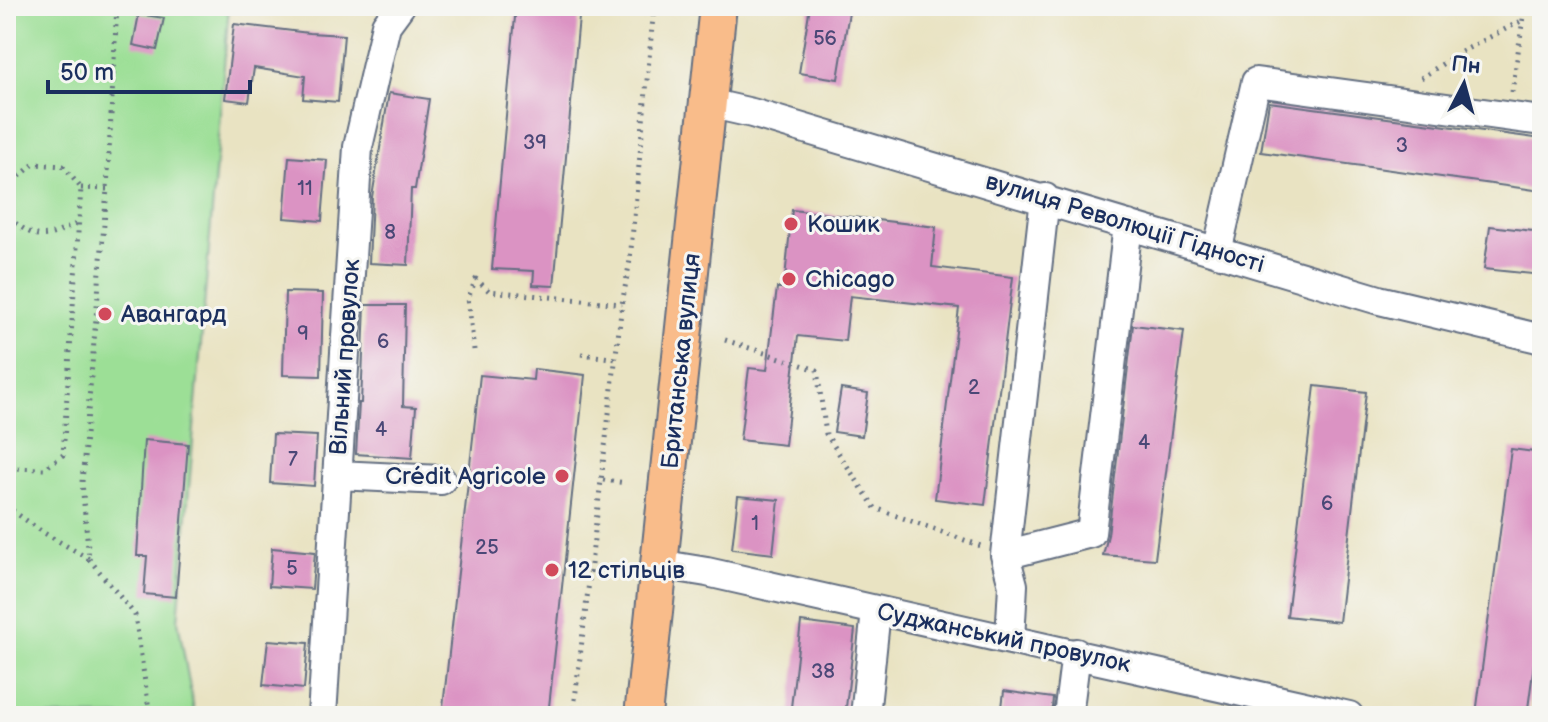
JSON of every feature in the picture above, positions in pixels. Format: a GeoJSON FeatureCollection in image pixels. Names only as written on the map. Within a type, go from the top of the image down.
{"type":"FeatureCollection","features":[{"type":"Feature","properties":{"kind":"main road","name":"Британська вулиця"},"geometry":{"type":"LineString","coordinates":[[643,716],[718,6]]}},
{"type":"Feature","properties":{"kind":"street","name":"Вільний провулок"},"geometry":{"type":"LineString","coordinates":[[322,716],[358,147],[386,25],[400,6]]}},
{"type":"Feature","properties":{"kind":"street"},"geometry":{"type":"LineString","coordinates":[[1217,252],[1256,82],[1542,121]]}},
{"type":"Feature","properties":{"kind":"street","name":"вулиця Революції Гідності"},"geometry":{"type":"LineString","coordinates":[[708,103],[1045,198],[1379,300],[1542,339]]}},
{"type":"Feature","properties":{"kind":"street"},"geometry":{"type":"LineString","coordinates":[[1010,639],[1013,585],[1005,555],[1045,198]]}},
{"type":"Feature","properties":{"kind":"street"},"geometry":{"type":"LineString","coordinates":[[1005,555],[1091,533],[1128,225]]}},
{"type":"Feature","properties":{"kind":"street"},"geometry":{"type":"LineString","coordinates":[[338,475],[441,480]]}},
{"type":"Feature","properties":{"kind":"street","name":"Суджанський провулок"},"geometry":{"type":"LineString","coordinates":[[658,564],[1076,653],[1349,716]]}},
{"type":"Feature","properties":{"kind":"street"},"geometry":{"type":"LineString","coordinates":[[865,716],[876,611]]}},
{"type":"Feature","properties":{"kind":"street"},"geometry":{"type":"LineString","coordinates":[[1068,716],[1076,653]]}},
{"type":"Feature","properties":{"kind":"path"},"geometry":{"type":"LineString","coordinates":[[89,559],[82,482],[107,189],[117,6]]}},
{"type":"Feature","properties":{"kind":"path"},"geometry":{"type":"LineString","coordinates":[[573,716],[622,304],[630,260],[654,6]]}},
{"type":"Feature","properties":{"kind":"path"},"geometry":{"type":"LineString","coordinates":[[1508,117],[1525,6]]}},
{"type":"Feature","properties":{"kind":"path"},"geometry":{"type":"LineString","coordinates":[[1386,100],[1459,53],[1523,20]]}},
{"type":"Feature","properties":{"kind":"path"},"geometry":{"type":"LineString","coordinates":[[6,257],[9,183],[34,164],[63,166],[81,188],[63,455],[44,469],[13,468],[6,462]]}},
{"type":"Feature","properties":{"kind":"path"},"geometry":{"type":"LineString","coordinates":[[81,188],[107,189]]}},
{"type":"Feature","properties":{"kind":"path"},"geometry":{"type":"LineString","coordinates":[[9,218],[30,235],[51,236],[79,222]]}},
{"type":"Feature","properties":{"kind":"path"},"geometry":{"type":"LineString","coordinates":[[474,350],[468,298],[476,279],[489,291],[622,304]]}},
{"type":"Feature","properties":{"kind":"path"},"geometry":{"type":"LineString","coordinates":[[725,340],[817,370],[826,434],[875,508],[1005,555]]}},
{"type":"Feature","properties":{"kind":"path"},"geometry":{"type":"LineString","coordinates":[[581,354],[617,359]]}},
{"type":"Feature","properties":{"kind":"path"},"geometry":{"type":"LineString","coordinates":[[603,480],[626,483]]}},
{"type":"Feature","properties":{"kind":"path"},"geometry":{"type":"LineString","coordinates":[[6,506],[89,559],[135,615],[150,716]]}},
{"type":"Feature","properties":{"kind":"green space","name":"Авангард"},"geometry":{"type":"Polygon","coordinates":[[[6,6],[229,6],[178,621],[195,716],[6,716],[6,6]]]}},
{"type":"Feature","properties":{"kind":"building"},"geometry":{"type":"Polygon","coordinates":[[[516,6],[580,6],[554,286],[533,285],[534,271],[492,269],[516,6]]]}},
{"type":"Feature","properties":{"kind":"building"},"geometry":{"type":"Polygon","coordinates":[[[810,6],[850,6],[838,79],[799,73],[810,6]]]}},
{"type":"Feature","properties":{"kind":"building"},"geometry":{"type":"Polygon","coordinates":[[[139,14],[164,18],[157,50],[133,45],[139,14]]]}},
{"type":"Feature","properties":{"kind":"building"},"geometry":{"type":"Polygon","coordinates":[[[234,24],[344,35],[338,102],[303,99],[305,76],[254,68],[249,102],[225,99],[234,24]]]}},
{"type":"Feature","properties":{"kind":"building"},"geometry":{"type":"Polygon","coordinates":[[[389,93],[429,99],[415,189],[411,189],[408,265],[369,263],[372,197],[389,93]]]}},
{"type":"Feature","properties":{"kind":"building"},"geometry":{"type":"Polygon","coordinates":[[[1269,102],[1542,139],[1542,191],[1261,152],[1269,102]]]}},
{"type":"Feature","properties":{"kind":"building"},"geometry":{"type":"Polygon","coordinates":[[[289,157],[327,160],[322,221],[284,218],[289,157]]]}},
{"type":"Feature","properties":{"kind":"building"},"geometry":{"type":"Polygon","coordinates":[[[792,210],[936,227],[932,267],[1013,277],[985,505],[935,499],[959,308],[850,296],[845,341],[798,336],[785,445],[740,440],[749,368],[767,370],[777,288],[784,288],[792,210]]]}},
{"type":"Feature","properties":{"kind":"building"},"geometry":{"type":"Polygon","coordinates":[[[1490,226],[1542,232],[1542,275],[1484,269],[1490,226]]]}},
{"type":"Feature","properties":{"kind":"building"},"geometry":{"type":"Polygon","coordinates":[[[285,292],[323,293],[321,376],[283,375],[285,292]]]}},
{"type":"Feature","properties":{"kind":"building"},"geometry":{"type":"Polygon","coordinates":[[[365,305],[405,305],[403,406],[416,407],[412,458],[356,454],[365,305]]]}},
{"type":"Feature","properties":{"kind":"building"},"geometry":{"type":"Polygon","coordinates":[[[1133,325],[1184,331],[1155,559],[1103,555],[1133,325]]]}},
{"type":"Feature","properties":{"kind":"building"},"geometry":{"type":"Polygon","coordinates":[[[534,369],[585,375],[548,716],[442,716],[480,375],[533,380],[534,369]]]}},
{"type":"Feature","properties":{"kind":"building"},"geometry":{"type":"Polygon","coordinates":[[[1315,386],[1366,392],[1339,622],[1287,616],[1315,386]]]}},
{"type":"Feature","properties":{"kind":"building"},"geometry":{"type":"Polygon","coordinates":[[[841,389],[868,393],[862,436],[834,432],[841,389]]]}},
{"type":"Feature","properties":{"kind":"building"},"geometry":{"type":"Polygon","coordinates":[[[273,434],[317,436],[314,486],[270,483],[273,434]]]}},
{"type":"Feature","properties":{"kind":"building"},"geometry":{"type":"Polygon","coordinates":[[[144,440],[188,444],[176,597],[144,594],[147,556],[137,556],[144,440]]]}},
{"type":"Feature","properties":{"kind":"building"},"geometry":{"type":"Polygon","coordinates":[[[1511,449],[1542,453],[1542,604],[1527,716],[1489,716],[1476,714],[1511,449]]]}},
{"type":"Feature","properties":{"kind":"building"},"geometry":{"type":"Polygon","coordinates":[[[738,496],[779,500],[773,554],[732,549],[738,496]]]}},
{"type":"Feature","properties":{"kind":"building"},"geometry":{"type":"Polygon","coordinates":[[[272,548],[315,552],[312,589],[269,586],[272,548]]]}},
{"type":"Feature","properties":{"kind":"building"},"geometry":{"type":"Polygon","coordinates":[[[801,622],[855,629],[845,716],[790,716],[801,622]]]}},
{"type":"Feature","properties":{"kind":"building"},"geometry":{"type":"Polygon","coordinates":[[[268,640],[308,643],[304,689],[263,685],[268,640]]]}},
{"type":"Feature","properties":{"kind":"building"},"geometry":{"type":"Polygon","coordinates":[[[1004,691],[1053,698],[1051,716],[1001,716],[1004,691]]]}},
{"type":"Feature","properties":{"kind":"place","name":"Кошик"},"geometry":{"type":"Point","coordinates":[791,224]}},
{"type":"Feature","properties":{"kind":"place","name":"Chicago"},"geometry":{"type":"Point","coordinates":[789,279]}},
{"type":"Feature","properties":{"kind":"place","name":"Авангард"},"geometry":{"type":"Point","coordinates":[105,314]}},
{"type":"Feature","properties":{"kind":"place","name":"Crédit Agricole"},"geometry":{"type":"Point","coordinates":[562,476]}},
{"type":"Feature","properties":{"kind":"place","name":"12 стільців"},"geometry":{"type":"Point","coordinates":[552,570]}}]}
